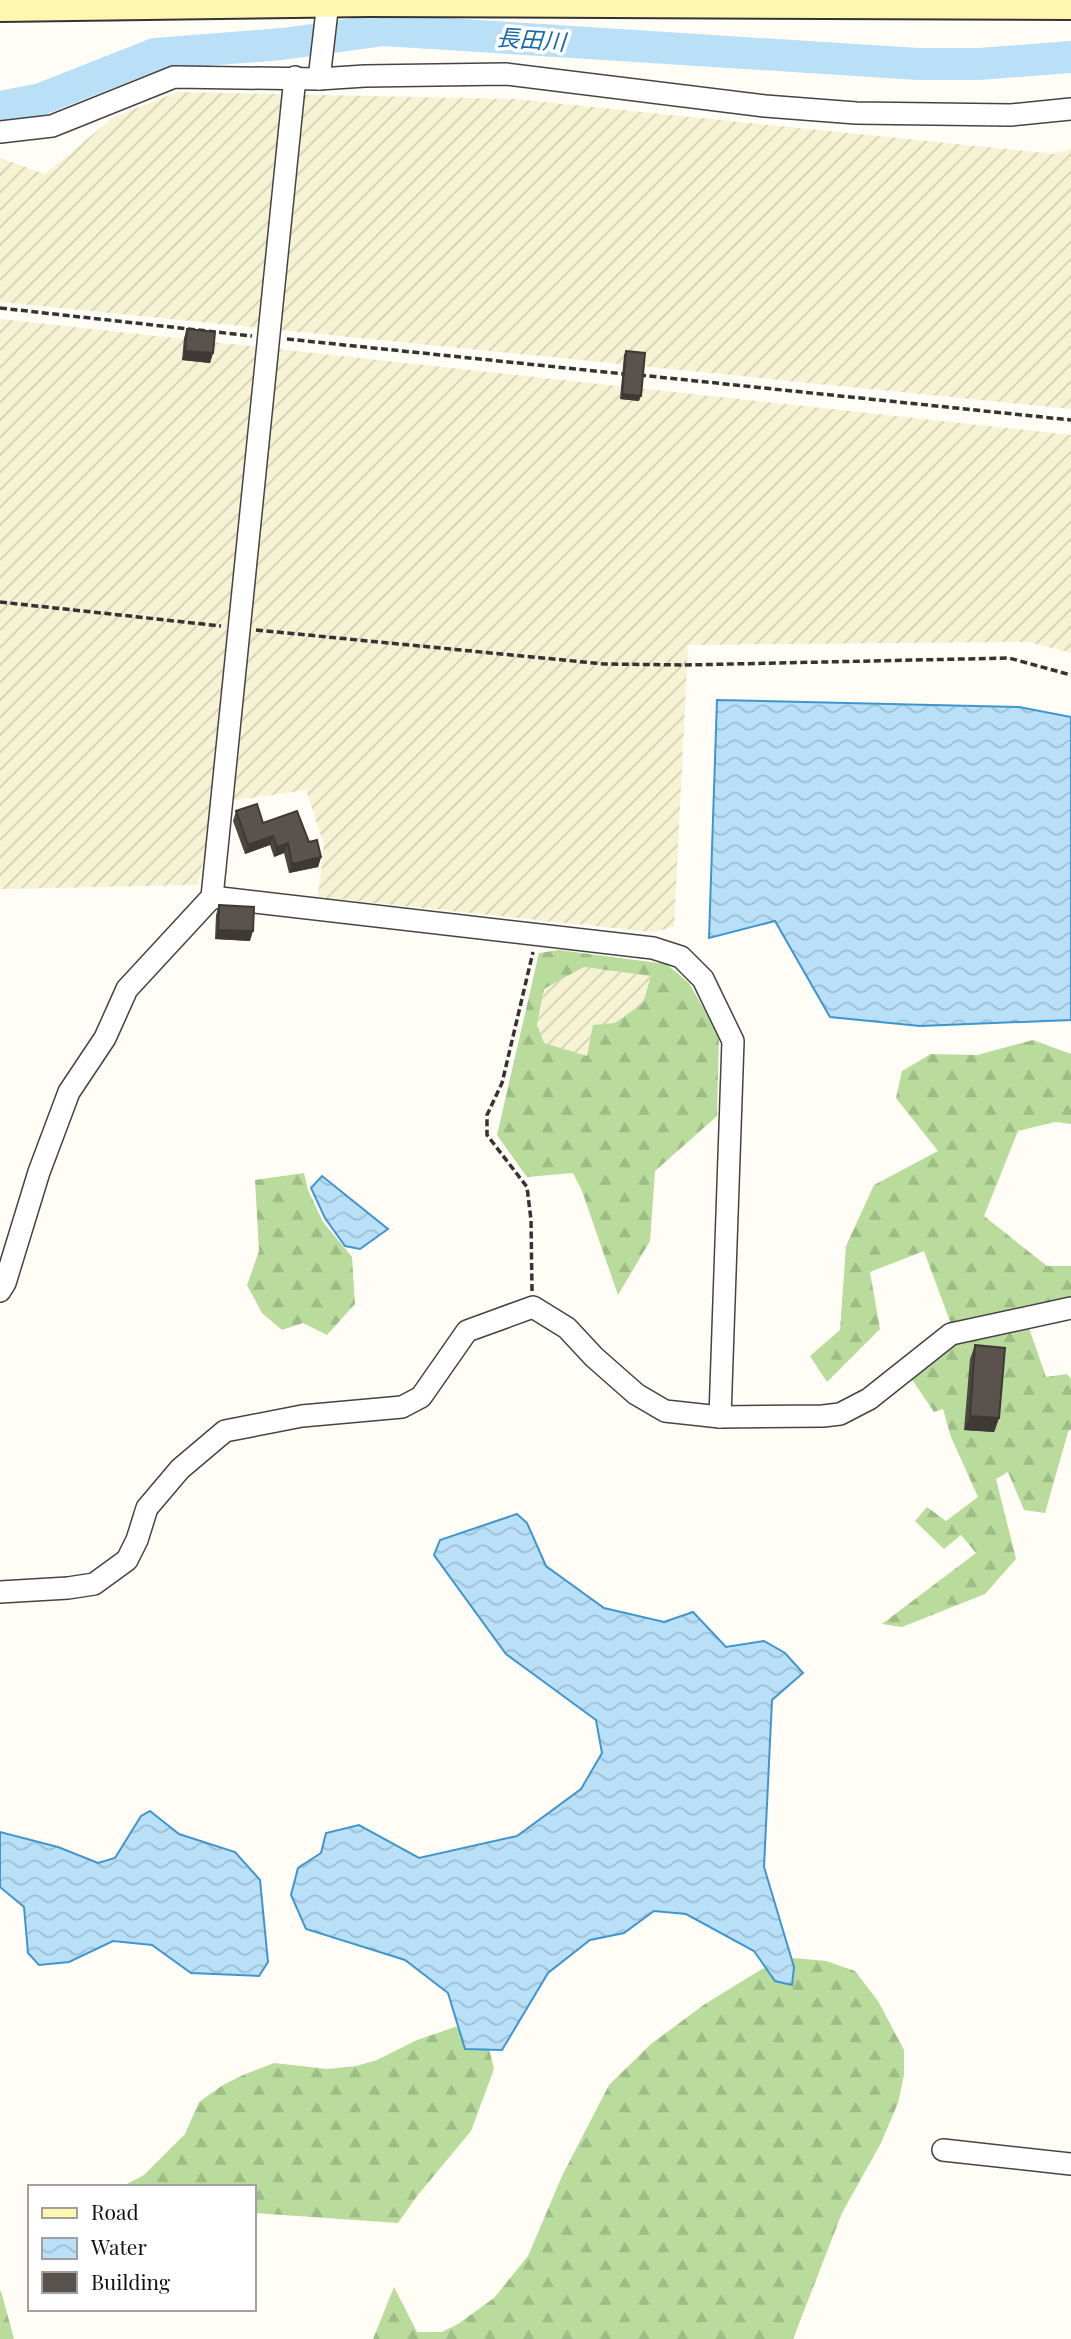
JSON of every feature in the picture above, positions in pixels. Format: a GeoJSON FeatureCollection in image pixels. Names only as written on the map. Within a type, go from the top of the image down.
{"type":"FeatureCollection","features":[{"type":"Feature","properties":{"kind":"main road"},"geometry":{"type":"LineString","coordinates":[[0,7],[57,3],[369,1],[1071,5]]}},
{"type":"Feature","properties":{"kind":"street"},"geometry":{"type":"LineString","coordinates":[[319,79],[328,2]]}},
{"type":"Feature","properties":{"kind":"street"},"geometry":{"type":"LineString","coordinates":[[0,132],[52,126],[174,77],[319,79],[506,74],[765,106],[856,113],[1011,115],[1071,109]]}},
{"type":"Feature","properties":{"kind":"street"},"geometry":{"type":"LineString","coordinates":[[0,1291],[5,1283],[38,1171],[69,1092],[105,1038],[127,989],[212,897],[295,77]]}},
{"type":"Feature","properties":{"kind":"street"},"geometry":{"type":"LineString","coordinates":[[212,897],[653,948],[681,957],[703,979],[733,1041],[720,1417]]}},
{"type":"Feature","properties":{"kind":"street"},"geometry":{"type":"LineString","coordinates":[[0,1592],[94,1584],[127,1560],[148,1508],[180,1469],[225,1431],[302,1416],[402,1407],[421,1397],[467,1331],[533,1307],[567,1328],[594,1357],[636,1394],[665,1411],[720,1417],[840,1414],[869,1399],[951,1334],[1071,1308]]}},
{"type":"Feature","properties":{"kind":"street"},"geometry":{"type":"LineString","coordinates":[[943,2150],[1071,2164]]}},
{"type":"Feature","properties":{"kind":"path"},"geometry":{"type":"LineString","coordinates":[[0,308],[1071,420]]}},
{"type":"Feature","properties":{"kind":"path"},"geometry":{"type":"LineString","coordinates":[[0,602],[604,664],[698,665],[1009,658],[1071,675]]}},
{"type":"Feature","properties":{"kind":"path"},"geometry":{"type":"LineString","coordinates":[[533,1307],[531,1220],[527,1188],[487,1135],[487,1115],[502,1083],[536,936]]}},
{"type":"Feature","properties":{"kind":"shaded area"},"geometry":{"type":"Polygon","coordinates":[[[178,92],[515,99],[1054,154],[1071,149],[1071,409],[0,302],[0,158],[45,174],[114,117],[178,92]]]}},
{"type":"Feature","properties":{"kind":"shaded area"},"geometry":{"type":"Polygon","coordinates":[[[0,319],[1071,435],[1071,653],[1029,642],[688,645],[674,927],[652,932],[318,897],[324,845],[306,790],[216,803],[198,885],[0,889],[0,319]]]}},
{"type":"Feature","properties":{"kind":"shaded area"},"geometry":{"type":"Polygon","coordinates":[[[584,967],[651,976],[643,1003],[615,1023],[587,1057],[543,1043],[537,1026],[544,989],[584,967]]]}},
{"type":"Feature","properties":{"kind":"green space"},"geometry":{"type":"Polygon","coordinates":[[[559,950],[666,964],[689,983],[719,1035],[717,1116],[655,1171],[650,1241],[618,1295],[582,1191],[573,1173],[527,1177],[497,1135],[539,953],[559,950]],[[584,967],[544,989],[537,1025],[544,1043],[587,1056],[593,1025],[615,1023],[643,1003],[651,976],[584,967]]]}},
{"type":"Feature","properties":{"kind":"green space"},"geometry":{"type":"Polygon","coordinates":[[[1033,1040],[1071,1054],[1071,1124],[1055,1122],[1018,1131],[984,1216],[1047,1266],[1071,1266],[1071,1305],[1023,1311],[1046,1377],[1067,1374],[1071,1379],[1071,1429],[1045,1513],[1024,1510],[1008,1472],[996,1479],[1016,1559],[985,1594],[902,1627],[882,1624],[976,1553],[961,1535],[944,1549],[915,1521],[927,1507],[946,1521],[978,1497],[951,1437],[943,1409],[934,1412],[911,1378],[951,1324],[924,1251],[870,1272],[880,1329],[827,1382],[810,1356],[840,1330],[846,1246],[874,1185],[938,1151],[896,1098],[902,1071],[931,1054],[977,1055],[1033,1040]]]}},
{"type":"Feature","properties":{"kind":"green space"},"geometry":{"type":"Polygon","coordinates":[[[304,1173],[308,1190],[323,1222],[352,1257],[355,1304],[327,1335],[303,1323],[282,1330],[262,1313],[247,1285],[259,1251],[255,1180],[304,1173]]]}},
{"type":"Feature","properties":{"kind":"green space"},"geometry":{"type":"Polygon","coordinates":[[[794,1958],[826,1961],[855,1971],[878,2001],[904,2050],[904,2075],[898,2103],[881,2143],[842,2213],[793,2339],[373,2339],[394,2287],[417,2332],[442,2332],[494,2298],[528,2256],[562,2176],[609,2085],[651,2044],[705,2004],[762,1969],[794,1958]]]}},
{"type":"Feature","properties":{"kind":"green space"},"geometry":{"type":"Polygon","coordinates":[[[455,2027],[474,2030],[487,2041],[494,2069],[471,2131],[398,2223],[256,2213],[256,2185],[125,2185],[144,2175],[185,2134],[199,2102],[243,2075],[274,2063],[327,2069],[356,2066],[377,2060],[417,2040],[455,2027]]]}},
{"type":"Feature","properties":{"kind":"green space"},"geometry":{"type":"Polygon","coordinates":[[[1,2291],[14,2339],[0,2339],[1,2291]]]}},
{"type":"Feature","properties":{"kind":"water"},"geometry":{"type":"Polygon","coordinates":[[[717,700],[1019,707],[1071,717],[1071,1020],[920,1026],[830,1017],[775,921],[709,938],[717,700]]]}},
{"type":"Feature","properties":{"kind":"water"},"geometry":{"type":"Polygon","coordinates":[[[322,1176],[388,1229],[360,1249],[345,1246],[325,1218],[311,1188],[322,1176]]]}},
{"type":"Feature","properties":{"kind":"water"},"geometry":{"type":"Polygon","coordinates":[[[517,1514],[527,1523],[546,1566],[604,1608],[664,1622],[693,1612],[726,1647],[764,1641],[785,1653],[803,1673],[772,1700],[764,1867],[794,1967],[792,1985],[775,1981],[754,1951],[686,1914],[654,1911],[624,1933],[590,1940],[548,1973],[502,2050],[465,2049],[448,1993],[405,1960],[306,1929],[291,1895],[298,1868],[321,1853],[326,1833],[359,1825],[419,1858],[517,1836],[581,1789],[602,1753],[596,1720],[506,1654],[434,1555],[440,1540],[517,1514]]]}},
{"type":"Feature","properties":{"kind":"water"},"geometry":{"type":"Polygon","coordinates":[[[150,1811],[179,1834],[235,1852],[260,1880],[268,1962],[259,1976],[191,1973],[152,1945],[113,1941],[69,1962],[39,1965],[28,1953],[24,1907],[0,1887],[0,1832],[58,1847],[98,1863],[115,1858],[141,1816],[150,1811]]]}},
{"type":"Feature","properties":{"kind":"building"},"geometry":{"type":"Polygon","coordinates":[[[187,329],[215,332],[213,353],[185,351],[187,329]]]}},
{"type":"Feature","properties":{"kind":"building"},"geometry":{"type":"Polygon","coordinates":[[[626,351],[645,353],[641,396],[622,394],[626,351]]]}},
{"type":"Feature","properties":{"kind":"building"},"geometry":{"type":"Polygon","coordinates":[[[257,804],[263,823],[297,811],[309,842],[317,840],[321,857],[292,864],[288,843],[277,847],[273,836],[248,845],[236,811],[257,804]]]}},
{"type":"Feature","properties":{"kind":"building"},"geometry":{"type":"Polygon","coordinates":[[[219,905],[254,907],[253,931],[218,930],[219,905]]]}},
{"type":"Feature","properties":{"kind":"building"},"geometry":{"type":"Polygon","coordinates":[[[975,1345],[1005,1348],[999,1418],[970,1416],[975,1345]]]}},
{"type":"Feature","properties":{"kind":"waterway","name":"長田川"},"geometry":{"type":"LineString","coordinates":[[0,107],[41,99],[155,54],[282,44],[384,30],[918,64],[979,64],[1071,57]]}}]}
